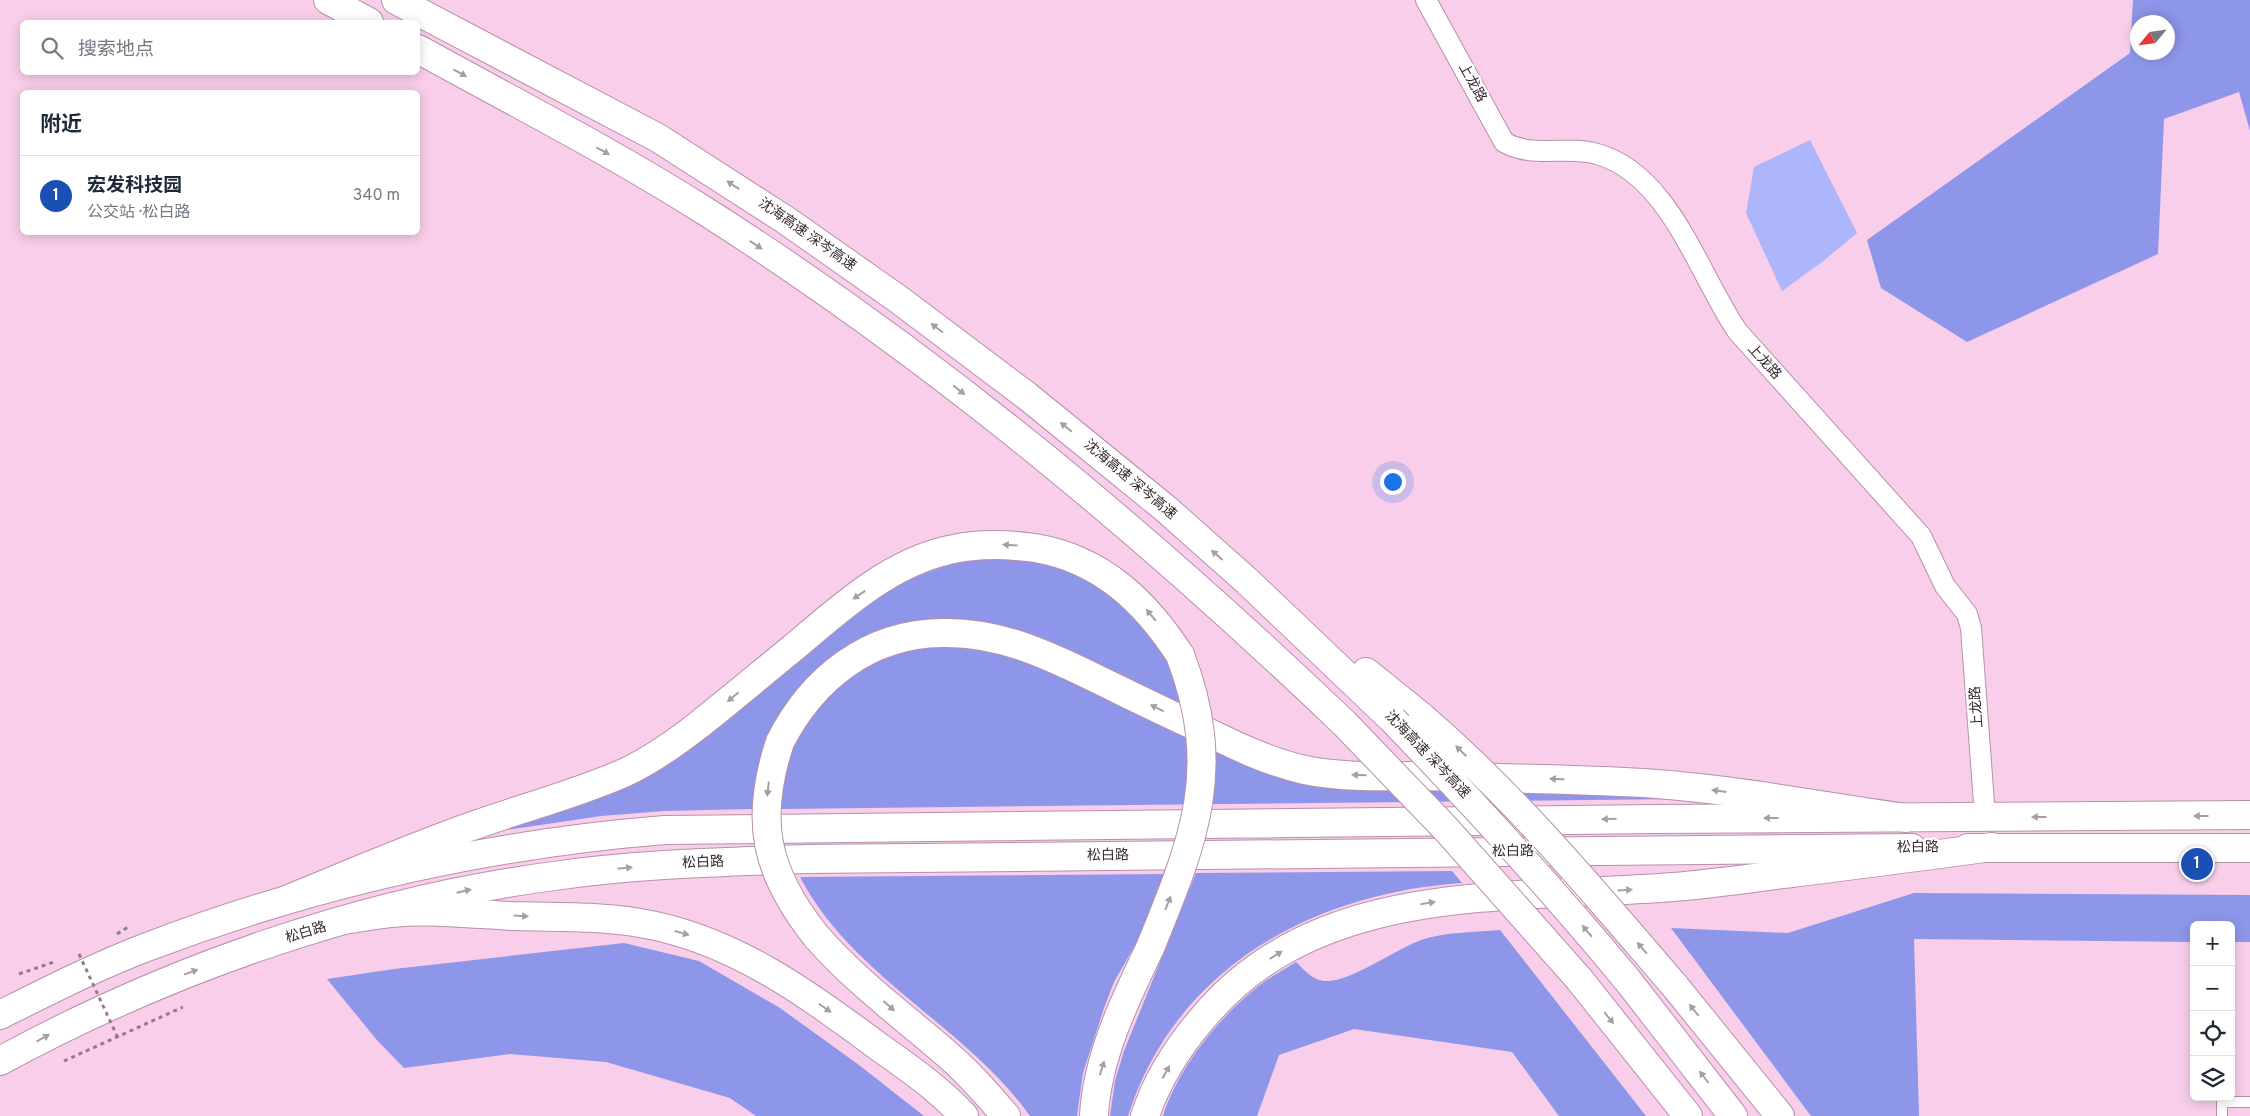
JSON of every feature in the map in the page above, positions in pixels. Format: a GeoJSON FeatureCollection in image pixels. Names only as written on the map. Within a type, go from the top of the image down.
{"type":"FeatureCollection","features":[{"type":"Feature","properties":{"kind":"main road"},"geometry":{"type":"LineString","coordinates":[[328,0],[365,20]]}},
{"type":"Feature","properties":{"kind":"main road","name":"沈海高速 深岑高速"},"geometry":{"type":"LineString","coordinates":[[396,0],[658,138],[787,221],[898,299],[1027,396],[1166,509],[1247,580],[1393,720],[1476,806],[1564,904],[1629,982],[1733,1116]]}},
{"type":"Feature","properties":{"kind":"main road"},"geometry":{"type":"LineString","coordinates":[[420,50],[642,172],[768,252],[852,310],[1017,434],[1105,506],[1242,626],[1344,723],[1446,829],[1579,980],[1684,1112]]}},
{"type":"Feature","properties":{"kind":"main road"},"geometry":{"type":"LineString","coordinates":[[291,898],[463,829],[514,811],[561,798],[627,771],[674,744],[849,601],[880,580],[912,563],[947,550],[985,544],[1021,546],[1058,552],[1117,583],[1135,598],[1162,628],[1180,655],[1192,688],[1199,722],[1202,756],[1201,790],[1193,831],[1182,868],[1150,948],[1130,989],[1109,1046],[1099,1077],[1094,1116]]}},
{"type":"Feature","properties":{"kind":"main road"},"geometry":{"type":"LineString","coordinates":[[1247,580],[1424,718],[1456,746],[1538,828],[1674,985],[1780,1116]]}},
{"type":"Feature","properties":{"kind":"main road"},"geometry":{"type":"LineString","coordinates":[[1006,1116],[955,1061],[861,981],[816,936],[797,912],[784,890],[775,868],[769,843],[766,794],[770,771],[780,742],[791,721],[808,697],[835,671],[867,651],[901,638],[937,633],[970,633],[998,638],[1033,650],[1246,751],[1277,763],[1309,771],[1344,775],[1533,778],[1646,783],[1717,791],[1906,818]]}},
{"type":"Feature","properties":{"kind":"main road"},"geometry":{"type":"LineString","coordinates":[[0,1015],[146,947],[291,898],[352,881],[488,853],[603,835],[665,830],[1657,819],[2250,815]]}},
{"type":"Feature","properties":{"kind":"main road"},"geometry":{"type":"LineString","coordinates":[[1145,1116],[1166,1070],[1187,1037],[1212,1007],[1236,984],[1254,969],[1286,948],[1357,919],[1399,908],[1441,901],[1675,887],[1992,848]]}},
{"type":"Feature","properties":{"kind":"main road","name":"松白路"},"geometry":{"type":"LineString","coordinates":[[0,1061],[53,1032],[174,979],[258,947],[350,919],[480,888],[554,876],[640,867],[716,862],[816,859],[1992,848],[2250,848]]}},
{"type":"Feature","properties":{"kind":"main road"},"geometry":{"type":"LineString","coordinates":[[350,919],[392,913],[435,912],[587,918],[640,923],[684,934],[724,948],[765,969],[824,1006],[929,1084],[964,1116]]}},
{"type":"Feature","properties":{"kind":"street","name":"上龙路"},"geometry":{"type":"LineString","coordinates":[[1426,0],[1504,142],[1516,149],[1569,150],[1598,154],[1626,167],[1655,193],[1678,224],[1721,308],[1738,332],[1922,536],[1945,586],[1967,614],[1971,628],[1984,817]]}},
{"type":"Feature","properties":{"kind":"lane"},"geometry":{"type":"LineString","coordinates":[[2222,1101],[2222,1116]]}},
{"type":"Feature","properties":{"kind":"lane"},"geometry":{"type":"LineString","coordinates":[[2235,1101],[2250,1102]]}},
{"type":"Feature","properties":{"kind":"path"},"geometry":{"type":"LineString","coordinates":[[78,954],[118,1038]]}},
{"type":"Feature","properties":{"kind":"path"},"geometry":{"type":"LineString","coordinates":[[64,1061],[183,1007]]}},
{"type":"Feature","properties":{"kind":"shaded area"},"geometry":{"type":"Polygon","coordinates":[[[2133,0],[2250,0],[2250,131],[2239,92],[2164,119],[2158,254],[1967,342],[1881,288],[1867,240],[2130,53],[2130,60],[2175,60],[2175,15],[2132,15],[2133,0]]]}},
{"type":"Feature","properties":{"kind":"shaded area"},"geometry":{"type":"Polygon","coordinates":[[[1810,140],[1857,233],[1822,262],[1782,291],[1746,213],[1754,167],[1810,140]]]}},
{"type":"Feature","properties":{"kind":"shaded area"},"geometry":{"type":"Polygon","coordinates":[[[980,558],[1021,559],[1045,563],[1082,577],[1116,598],[1145,626],[1157,643],[1172,671],[1184,707],[1050,643],[1011,628],[975,620],[927,623],[861,640],[838,653],[817,669],[799,688],[771,733],[755,783],[752,809],[664,811],[601,816],[485,833],[565,810],[887,591],[932,571],[980,558]]]}},
{"type":"Feature","properties":{"kind":"shaded area"},"geometry":{"type":"Polygon","coordinates":[[[938,646],[969,646],[995,650],[1029,662],[1208,747],[1532,791],[1680,799],[779,809],[782,782],[789,757],[800,732],[815,710],[834,690],[855,674],[879,660],[908,650],[938,646]]]}},
{"type":"Feature","properties":{"kind":"shaded area"},"geometry":{"type":"Polygon","coordinates":[[[1452,871],[1462,883],[1407,890],[1354,903],[1303,922],[1257,948],[1215,980],[1179,1019],[1150,1064],[1128,1116],[1110,1116],[1115,1081],[1124,1051],[1196,873],[1452,871]]]}},
{"type":"Feature","properties":{"kind":"shaded area"},"geometry":{"type":"Polygon","coordinates":[[[1167,874],[1137,942],[1114,982],[1104,1008],[1083,1073],[1077,1116],[1030,1116],[1004,1084],[974,1055],[879,973],[849,944],[822,912],[800,877],[1167,874]]]}},
{"type":"Feature","properties":{"kind":"shaded area"},"geometry":{"type":"Polygon","coordinates":[[[1914,893],[2250,895],[2250,942],[2235,942],[2235,921],[2190,921],[2190,942],[1914,939],[1919,1116],[1811,1116],[1671,928],[1788,933],[1914,893]]]}},
{"type":"Feature","properties":{"kind":"shaded area"},"geometry":{"type":"Polygon","coordinates":[[[1500,930],[1646,1116],[1559,1116],[1512,1052],[1354,1029],[1279,1055],[1257,1116],[1163,1116],[1179,1079],[1218,1025],[1249,994],[1296,962],[1316,979],[1324,981],[1335,980],[1347,977],[1424,939],[1452,934],[1500,930]]]}},
{"type":"Feature","properties":{"kind":"shaded area"},"geometry":{"type":"Polygon","coordinates":[[[624,943],[699,961],[780,1008],[859,1065],[924,1116],[756,1116],[730,1098],[606,1062],[510,1054],[404,1068],[376,1039],[327,979],[394,969],[624,943]]]}},
{"type":"Feature","properties":{"kind":"place","name":"宏发科技园"},"geometry":{"type":"Point","coordinates":[2197,864]}}]}
